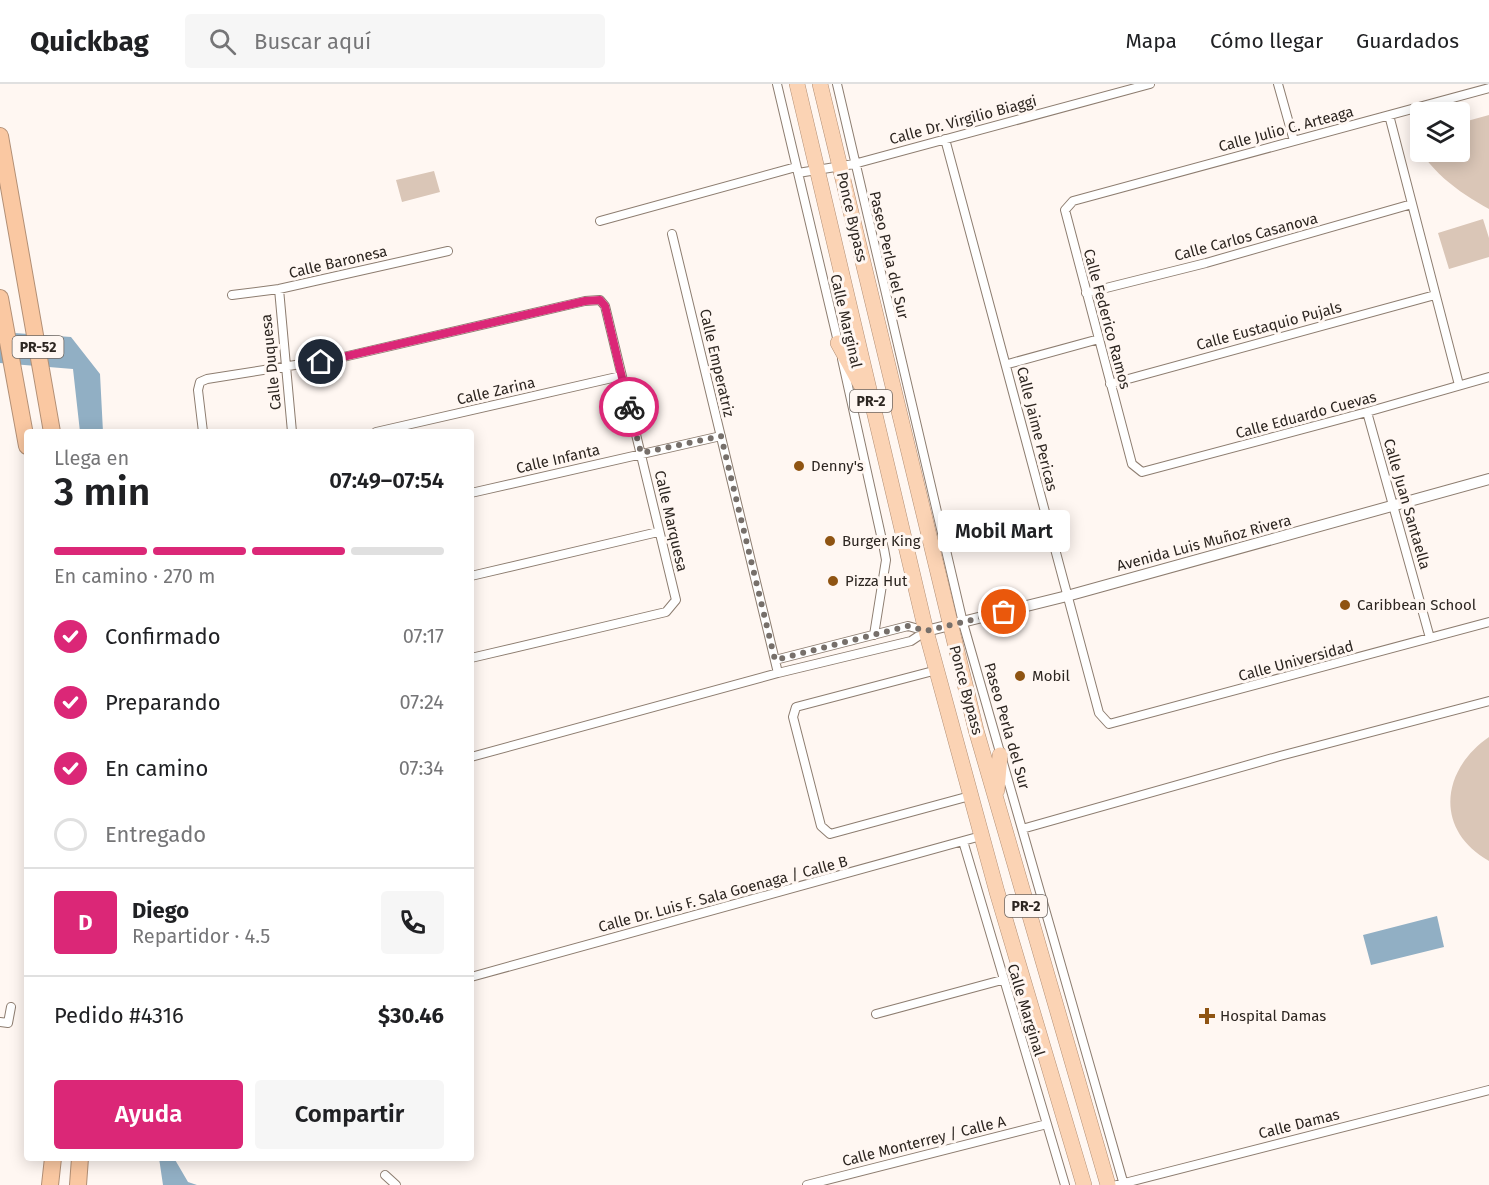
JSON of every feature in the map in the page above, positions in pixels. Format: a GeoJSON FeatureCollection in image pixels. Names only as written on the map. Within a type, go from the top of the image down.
{"type":"FeatureCollection","features":[{"type":"Feature","properties":{"kind":"highway","name":"Ponce Bypass"},"geometry":{"type":"LineString","coordinates":[[797,84],[926,631],[981,836],[1084,1185]]}},
{"type":"Feature","properties":{"kind":"highway","name":"Ponce Bypass"},"geometry":{"type":"LineString","coordinates":[[820,84],[847,166],[996,802],[1118,1185]]}},
{"type":"Feature","properties":{"kind":"highway","name":"PR-52"},"geometry":{"type":"LineString","coordinates":[[0,136],[51,429]]}},
{"type":"Feature","properties":{"kind":"highway","name":"PR-52"},"geometry":{"type":"LineString","coordinates":[[0,298],[24,430]]}},
{"type":"Feature","properties":{"kind":"highway"},"geometry":{"type":"LineString","coordinates":[[838,343],[855,372],[875,418]]}},
{"type":"Feature","properties":{"kind":"highway"},"geometry":{"type":"LineString","coordinates":[[996,802],[1000,755]]}},
{"type":"Feature","properties":{"kind":"highway"},"geometry":{"type":"LineString","coordinates":[[50,1185],[52,1161]]}},
{"type":"Feature","properties":{"kind":"highway"},"geometry":{"type":"LineString","coordinates":[[78,1185],[81,1161]]}},
{"type":"Feature","properties":{"kind":"street","name":"Calle Marginal"},"geometry":{"type":"LineString","coordinates":[[777,84],[886,560],[874,635]]}},
{"type":"Feature","properties":{"kind":"street"},"geometry":{"type":"LineString","coordinates":[[837,84],[847,166]]}},
{"type":"Feature","properties":{"kind":"street","name":"Calle Dr. Virgilio Biaggi"},"geometry":{"type":"LineString","coordinates":[[600,221],[797,170],[817,171],[847,166],[1150,84]]}},
{"type":"Feature","properties":{"kind":"street"},"geometry":{"type":"LineString","coordinates":[[1278,84],[1294,141]]}},
{"type":"Feature","properties":{"kind":"street","name":"Calle Julio C. Arteaga"},"geometry":{"type":"LineString","coordinates":[[1089,196],[1489,88]]}},
{"type":"Feature","properties":{"kind":"street"},"geometry":{"type":"LineString","coordinates":[[1389,115],[1459,385]]}},
{"type":"Feature","properties":{"kind":"street","name":"Calle Jaime Pericas"},"geometry":{"type":"LineString","coordinates":[[945,139],[1008,364],[1099,713],[1109,724]]}},
{"type":"Feature","properties":{"kind":"street","name":"Calle Federico Ramos"},"geometry":{"type":"LineString","coordinates":[[1089,196],[1070,201],[1065,210],[1132,464]]}},
{"type":"Feature","properties":{"kind":"street","name":"Calle Carlos Casanova"},"geometry":{"type":"LineString","coordinates":[[1086,293],[1206,263],[1412,204]]}},
{"type":"Feature","properties":{"kind":"street","name":"Calle Emperatriz"},"geometry":{"type":"LineString","coordinates":[[672,234],[778,673]]}},
{"type":"Feature","properties":{"kind":"street","name":"Calle Baronesa"},"geometry":{"type":"LineString","coordinates":[[232,295],[279,289],[448,251]]}},
{"type":"Feature","properties":{"kind":"street","name":"Calle Duquesa"},"geometry":{"type":"LineString","coordinates":[[279,289],[291,429]]}},
{"type":"Feature","properties":{"kind":"street","name":"Calle Eustaquio Pujals"},"geometry":{"type":"LineString","coordinates":[[1110,384],[1436,295]]}},
{"type":"Feature","properties":{"kind":"street","name":"Calle Marquesa"},"geometry":{"type":"LineString","coordinates":[[203,429],[198,390],[200,382],[285,369],[585,301],[600,300],[605,306],[676,600],[666,612],[474,657]]}},
{"type":"Feature","properties":{"kind":"street"},"geometry":{"type":"LineString","coordinates":[[1008,364],[1098,339]]}},
{"type":"Feature","properties":{"kind":"street","name":"Calle Zarina"},"geometry":{"type":"LineString","coordinates":[[389,429],[621,376]]}},
{"type":"Feature","properties":{"kind":"street","name":"Calle Eduardo Cuevas"},"geometry":{"type":"LineString","coordinates":[[1132,464],[1142,472],[1489,377]]}},
{"type":"Feature","properties":{"kind":"street","name":"Calle Juan Santaella"},"geometry":{"type":"LineString","coordinates":[[1367,412],[1430,638]]}},
{"type":"Feature","properties":{"kind":"street","name":"Calle Infanta"},"geometry":{"type":"LineString","coordinates":[[474,492],[721,436]]}},
{"type":"Feature","properties":{"kind":"street","name":"Avenida Luis Muñoz Rivera"},"geometry":{"type":"LineString","coordinates":[[926,631],[1067,596],[1489,479]]}},
{"type":"Feature","properties":{"kind":"street"},"geometry":{"type":"LineString","coordinates":[[474,575],[658,532]]}},
{"type":"Feature","properties":{"kind":"street","name":"Calle Universidad"},"geometry":{"type":"LineString","coordinates":[[1109,724],[1489,622]]}},
{"type":"Feature","properties":{"kind":"street","name":"Paseo Perla del Sur"},"geometry":{"type":"LineString","coordinates":[[956,624],[1022,829],[1118,1185]]}},
{"type":"Feature","properties":{"kind":"street"},"geometry":{"type":"LineString","coordinates":[[775,660],[908,626],[926,631]]}},
{"type":"Feature","properties":{"kind":"street"},"geometry":{"type":"LineString","coordinates":[[474,756],[778,673],[911,641],[926,631]]}},
{"type":"Feature","properties":{"kind":"street"},"geometry":{"type":"LineString","coordinates":[[825,646],[828,662]]}},
{"type":"Feature","properties":{"kind":"street"},"geometry":{"type":"LineString","coordinates":[[937,669],[796,707],[793,717],[821,826],[830,834],[970,796]]}},
{"type":"Feature","properties":{"kind":"street"},"geometry":{"type":"LineString","coordinates":[[1022,829],[1291,753],[1489,701]]}},
{"type":"Feature","properties":{"kind":"street","name":"Calle Dr. Luis F. Sala Goenaga / Calle B"},"geometry":{"type":"LineString","coordinates":[[474,976],[981,836]]}},
{"type":"Feature","properties":{"kind":"street","name":"Calle Marginal"},"geometry":{"type":"LineString","coordinates":[[963,841],[1002,980],[1065,1185]]}},
{"type":"Feature","properties":{"kind":"street"},"geometry":{"type":"LineString","coordinates":[[876,1014],[1002,980]]}},
{"type":"Feature","properties":{"kind":"street"},"geometry":{"type":"LineString","coordinates":[[4,1022],[11,1008]]}},
{"type":"Feature","properties":{"kind":"street","name":"Calle Damas"},"geometry":{"type":"LineString","coordinates":[[1118,1185],[1489,1090]]}},
{"type":"Feature","properties":{"kind":"street","name":"Calle Monterrey / Calle A"},"geometry":{"type":"LineString","coordinates":[[807,1185],[1047,1124]]}},
{"type":"Feature","properties":{"kind":"street"},"geometry":{"type":"LineString","coordinates":[[385,1175],[396,1185]]}},
{"type":"Feature","properties":{"kind":"shaded area"},"geometry":{"type":"Polygon","coordinates":[[[1489,115],[1489,209],[1455,187],[1428,162],[1470,162],[1470,120],[1489,115]]]}},
{"type":"Feature","properties":{"kind":"shaded area"},"geometry":{"type":"Polygon","coordinates":[[[434,171],[440,192],[402,202],[396,180],[434,171]]]}},
{"type":"Feature","properties":{"kind":"shaded area"},"geometry":{"type":"Polygon","coordinates":[[[1483,219],[1489,238],[1489,257],[1449,269],[1438,233],[1483,219]]]}},
{"type":"Feature","properties":{"kind":"shaded area"},"geometry":{"type":"Polygon","coordinates":[[[1489,737],[1489,861],[1471,848],[1459,833],[1452,817],[1450,800],[1453,783],[1461,766],[1489,737]]]}},
{"type":"Feature","properties":{"kind":"water"},"geometry":{"type":"Polygon","coordinates":[[[0,332],[71,337],[100,374],[103,429],[80,429],[73,369],[0,363],[0,332]]]}},
{"type":"Feature","properties":{"kind":"water"},"geometry":{"type":"Polygon","coordinates":[[[1437,916],[1444,947],[1371,965],[1363,935],[1437,916]]]}},
{"type":"Feature","properties":{"kind":"water"},"geometry":{"type":"Polygon","coordinates":[[[159,1161],[176,1161],[188,1182],[197,1185],[163,1185],[159,1161]]]}},
{"type":"Feature","properties":{"kind":"way so far"},"geometry":{"type":"LineString","coordinates":[[629,407],[641,453],[721,436],[775,660],[908,626],[926,631],[1004,612]]}},
{"type":"Feature","properties":{"kind":"place","name":"Denny's"},"geometry":{"type":"Point","coordinates":[799,466]}},
{"type":"Feature","properties":{"kind":"place","name":"Burger King"},"geometry":{"type":"Point","coordinates":[830,541]}},
{"type":"Feature","properties":{"kind":"place","name":"Pizza Hut"},"geometry":{"type":"Point","coordinates":[833,581]}},
{"type":"Feature","properties":{"kind":"place","name":"Caribbean School"},"geometry":{"type":"Point","coordinates":[1345,605]}},
{"type":"Feature","properties":{"kind":"place","name":"Mobil Mart"},"geometry":{"type":"Point","coordinates":[1004,612]}},
{"type":"Feature","properties":{"kind":"place","name":"Mobil"},"geometry":{"type":"Point","coordinates":[1020,676]}},
{"type":"Feature","properties":{"kind":"place","name":"Hospital Damas"},"geometry":{"type":"Point","coordinates":[1207,1016]}},
{"type":"Feature","properties":{"kind":"route"},"geometry":{"type":"LineString","coordinates":[[321,362],[585,301],[600,300],[605,306],[629,407]]}}]}
